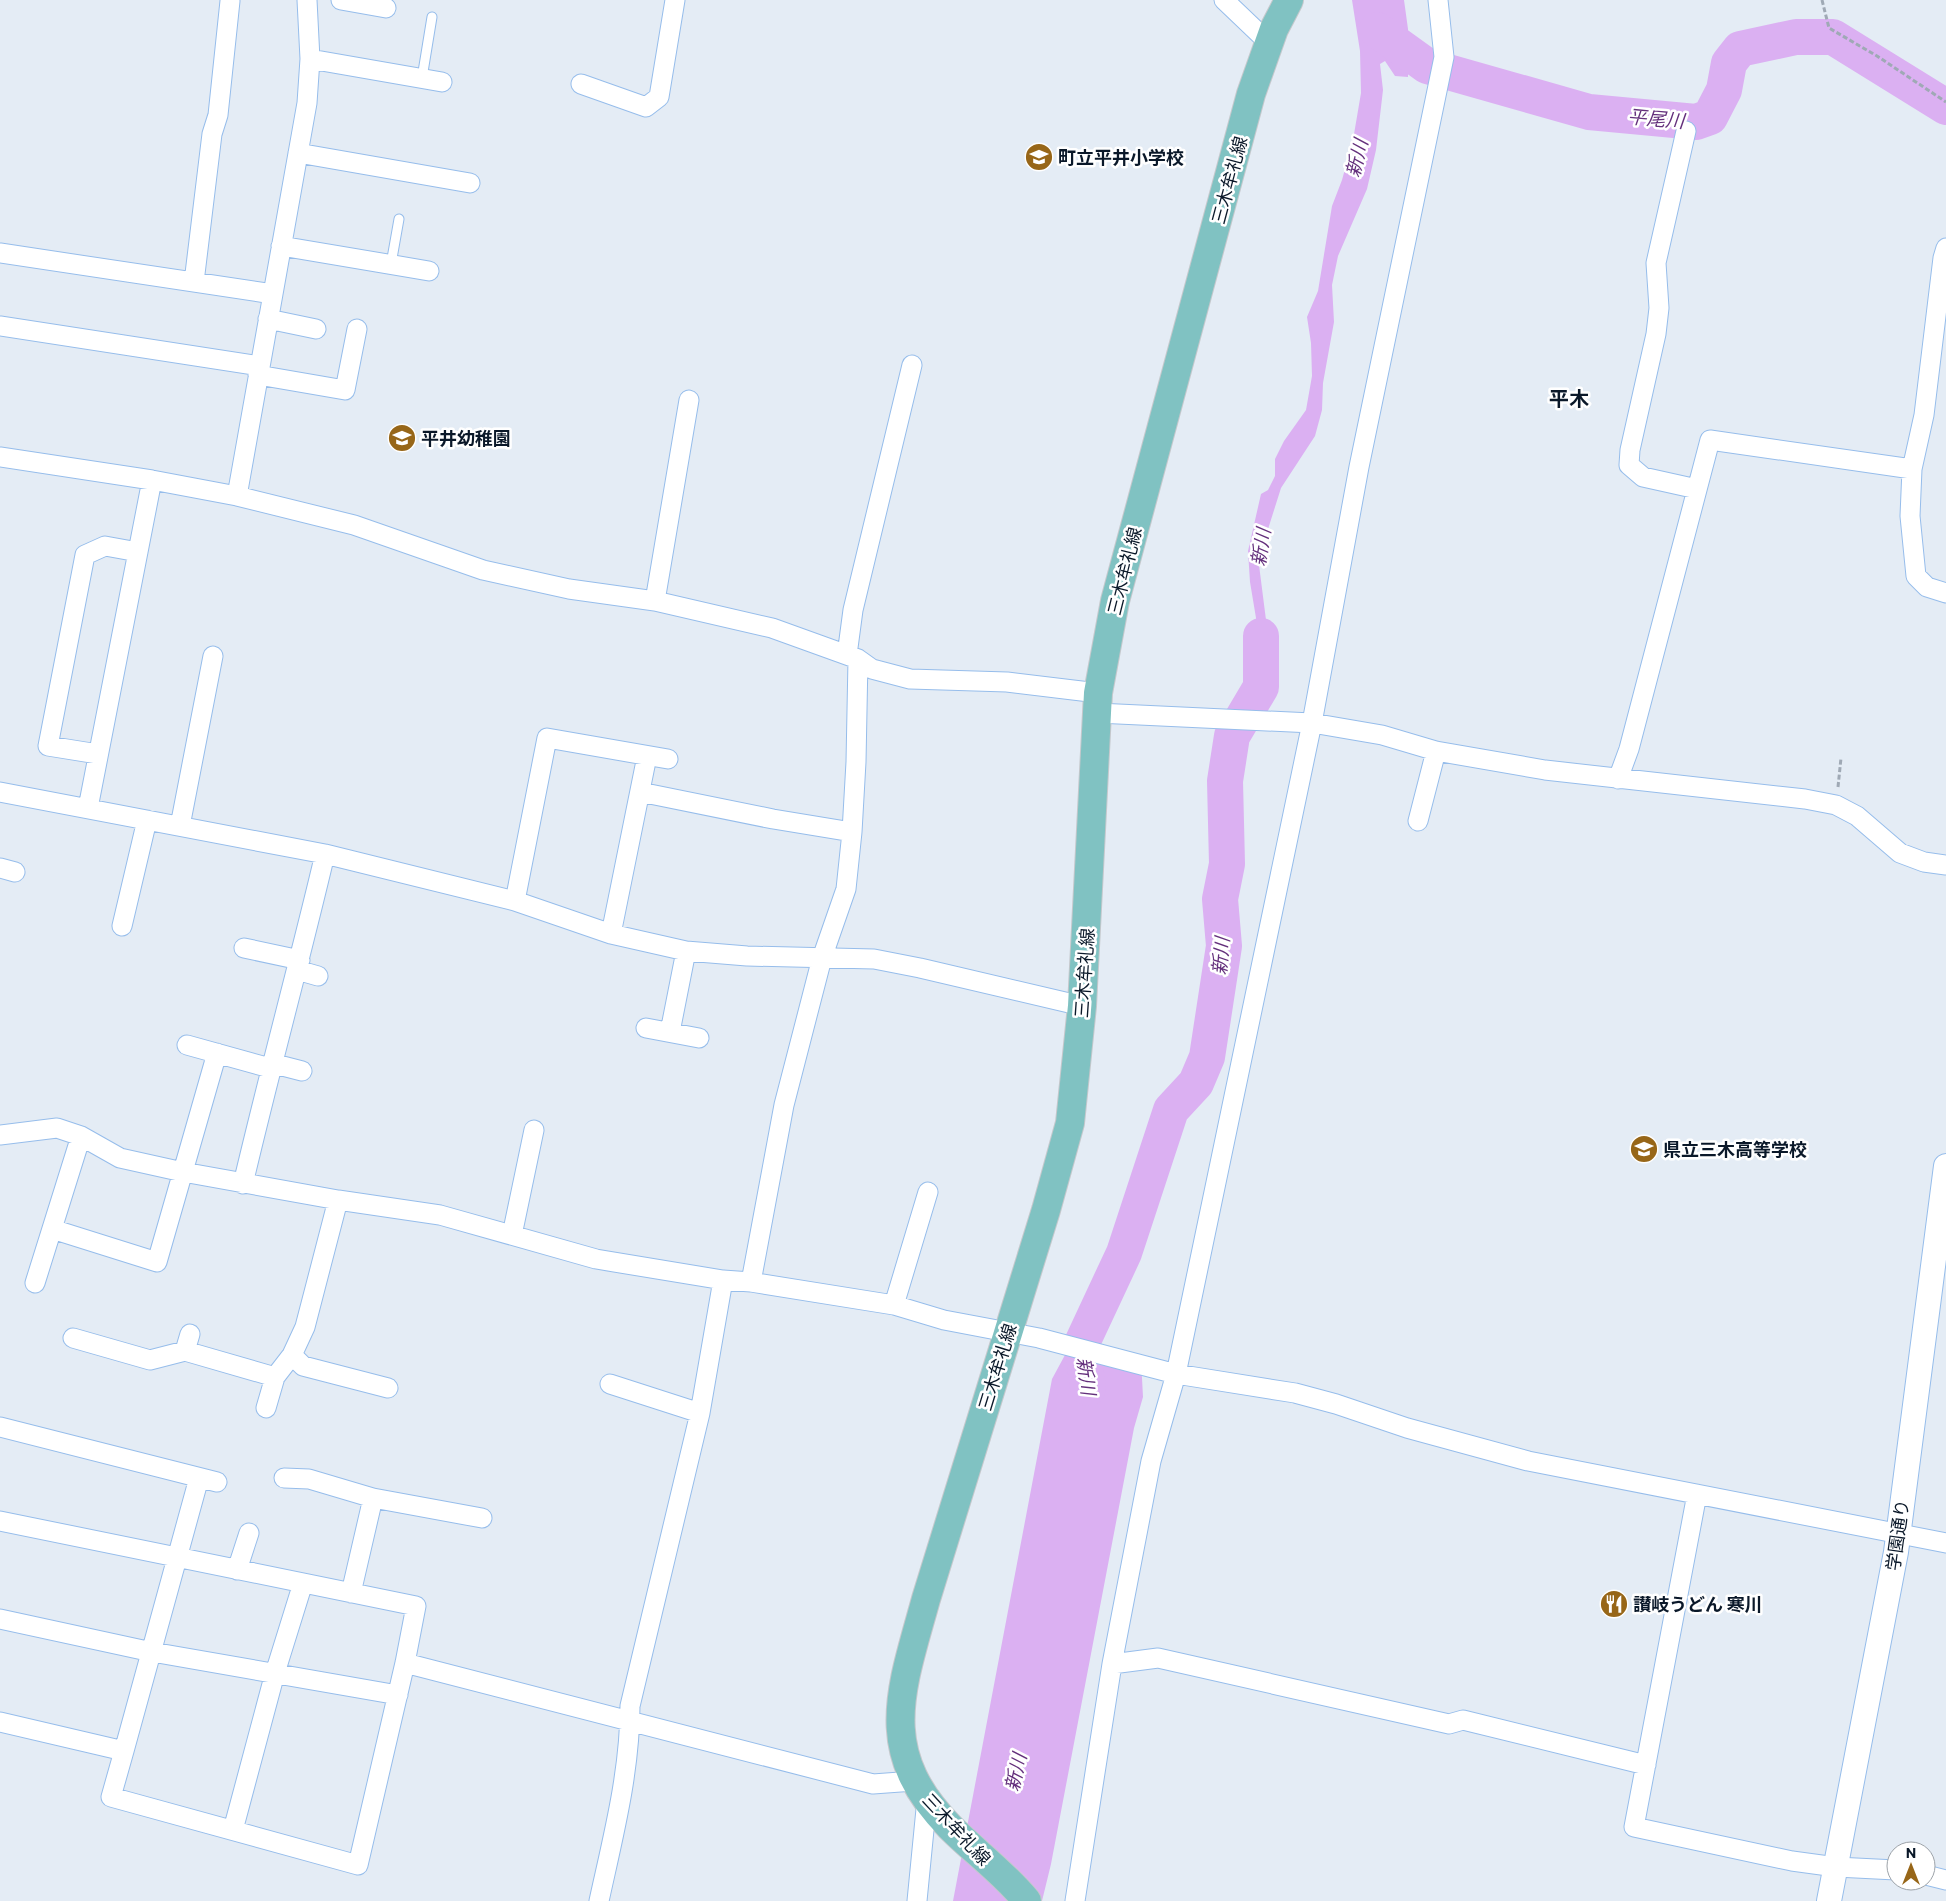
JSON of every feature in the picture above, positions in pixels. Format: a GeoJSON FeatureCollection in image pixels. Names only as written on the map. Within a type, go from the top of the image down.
{"type":"FeatureCollection","features":[{"type":"Feature","properties":{"kind":"main road","name":"三木牟礼線"},"geometry":{"type":"LineString","coordinates":[[1027,1901],[950,1826],[920,1790],[906,1760],[900,1736],[900,1708],[910,1659],[929,1590],[1046,1210],[1070,1123],[1082,1006],[1097,703],[1115,602],[1251,94],[1272,36],[1289,0]]}},
{"type":"Feature","properties":{"kind":"street"},"geometry":{"type":"LineString","coordinates":[[237,496],[307,103],[310,58],[308,0]]}},
{"type":"Feature","properties":{"kind":"street"},"geometry":{"type":"LineString","coordinates":[[341,0],[386,8]]}},
{"type":"Feature","properties":{"kind":"street"},"geometry":{"type":"LineString","coordinates":[[581,84],[646,107],[659,97],[675,0]]}},
{"type":"Feature","properties":{"kind":"street"},"geometry":{"type":"LineString","coordinates":[[1224,0],[1272,36]]}},
{"type":"Feature","properties":{"kind":"street"},"geometry":{"type":"LineString","coordinates":[[1075,1901],[1112,1664],[1151,1461],[1176,1374],[1304,723],[1402,267],[1444,57],[1438,0]]}},
{"type":"Feature","properties":{"kind":"street"},"geometry":{"type":"LineString","coordinates":[[194,282],[212,134],[218,116],[230,1]]}},
{"type":"Feature","properties":{"kind":"street"},"geometry":{"type":"LineString","coordinates":[[310,58],[442,82]]}},
{"type":"Feature","properties":{"kind":"street"},"geometry":{"type":"LineString","coordinates":[[1686,131],[1656,263],[1659,308],[1656,334],[1630,450],[1629,465],[1643,476],[1697,489]]}},
{"type":"Feature","properties":{"kind":"street"},"geometry":{"type":"LineString","coordinates":[[298,153],[470,183]]}},
{"type":"Feature","properties":{"kind":"street"},"geometry":{"type":"LineString","coordinates":[[281,246],[429,271]]}},
{"type":"Feature","properties":{"kind":"street"},"geometry":{"type":"LineString","coordinates":[[1946,248],[1943,258],[1924,415],[1912,470],[1910,516],[1916,576],[1927,587],[1946,594]]}},
{"type":"Feature","properties":{"kind":"street"},"geometry":{"type":"LineString","coordinates":[[0,253],[273,294]]}},
{"type":"Feature","properties":{"kind":"street"},"geometry":{"type":"LineString","coordinates":[[268,319],[316,329]]}},
{"type":"Feature","properties":{"kind":"street"},"geometry":{"type":"LineString","coordinates":[[0,326],[259,371],[345,390],[356,329]]}},
{"type":"Feature","properties":{"kind":"street"},"geometry":{"type":"LineString","coordinates":[[751,1282],[784,1105],[822,958],[846,890],[856,762],[852,610],[912,365]]}},
{"type":"Feature","properties":{"kind":"street"},"geometry":{"type":"LineString","coordinates":[[655,601],[689,400]]}},
{"type":"Feature","properties":{"kind":"street"},"geometry":{"type":"LineString","coordinates":[[1618,779],[1629,749],[1710,440],[1912,470]]}},
{"type":"Feature","properties":{"kind":"street"},"geometry":{"type":"LineString","coordinates":[[0,457],[152,480],[237,496],[354,525],[483,570],[569,589],[655,601],[772,628],[852,657],[872,668],[910,679],[1007,682],[1097,703],[1174,717],[1304,723],[1382,735],[1436,751],[1545,770],[1805,799],[1836,805],[1857,816],[1900,853],[1924,862],[1946,865]]}},
{"type":"Feature","properties":{"kind":"street"},"geometry":{"type":"LineString","coordinates":[[88,808],[152,480]]}},
{"type":"Feature","properties":{"kind":"street"},"geometry":{"type":"LineString","coordinates":[[98,754],[48,746],[83,564],[85,555],[105,546],[138,552]]}},
{"type":"Feature","properties":{"kind":"street"},"geometry":{"type":"LineString","coordinates":[[180,826],[213,656]]}},
{"type":"Feature","properties":{"kind":"street"},"geometry":{"type":"LineString","coordinates":[[515,901],[547,738],[668,760]]}},
{"type":"Feature","properties":{"kind":"street"},"geometry":{"type":"LineString","coordinates":[[1418,822],[1436,751]]}},
{"type":"Feature","properties":{"kind":"street"},"geometry":{"type":"LineString","coordinates":[[611,934],[647,756]]}},
{"type":"Feature","properties":{"kind":"street"},"geometry":{"type":"LineString","coordinates":[[0,792],[325,854],[515,901],[611,934],[686,952],[747,956],[874,959],[1082,1006]]}},
{"type":"Feature","properties":{"kind":"street"},"geometry":{"type":"LineString","coordinates":[[640,792],[773,819],[852,832]]}},
{"type":"Feature","properties":{"kind":"street"},"geometry":{"type":"LineString","coordinates":[[122,926],[147,820]]}},
{"type":"Feature","properties":{"kind":"street"},"geometry":{"type":"LineString","coordinates":[[243,1184],[325,854]]}},
{"type":"Feature","properties":{"kind":"street"},"geometry":{"type":"LineString","coordinates":[[244,948],[298,965],[318,976]]}},
{"type":"Feature","properties":{"kind":"street"},"geometry":{"type":"LineString","coordinates":[[670,1032],[686,952]]}},
{"type":"Feature","properties":{"kind":"street"},"geometry":{"type":"LineString","coordinates":[[646,1028],[699,1038]]}},
{"type":"Feature","properties":{"kind":"street"},"geometry":{"type":"LineString","coordinates":[[187,1045],[271,1066],[302,1071]]}},
{"type":"Feature","properties":{"kind":"street"},"geometry":{"type":"LineString","coordinates":[[52,1229],[157,1262],[217,1053]]}},
{"type":"Feature","properties":{"kind":"street"},"geometry":{"type":"LineString","coordinates":[[0,1135],[57,1128],[81,1136],[120,1158],[183,1172],[338,1200],[440,1215],[596,1259],[894,1305],[944,1320],[1038,1338],[1176,1374],[1295,1393],[1336,1404],[1407,1428],[1510,1457],[1946,1543]]}},
{"type":"Feature","properties":{"kind":"street"},"geometry":{"type":"LineString","coordinates":[[512,1235],[534,1130]]}},
{"type":"Feature","properties":{"kind":"street"},"geometry":{"type":"LineString","coordinates":[[35,1283],[81,1136]]}},
{"type":"Feature","properties":{"kind":"street","name":"学園通り"},"geometry":{"type":"LineString","coordinates":[[1829,1901],[1899,1533],[1939,1271],[1946,1167]]}},
{"type":"Feature","properties":{"kind":"street"},"geometry":{"type":"LineString","coordinates":[[894,1305],[928,1192]]}},
{"type":"Feature","properties":{"kind":"street"},"geometry":{"type":"LineString","coordinates":[[266,1408],[275,1376],[292,1355],[305,1327],[338,1200]]}},
{"type":"Feature","properties":{"kind":"street"},"geometry":{"type":"LineString","coordinates":[[599,1901],[621,1801],[630,1722],[630,1706],[700,1413],[723,1280]]}},
{"type":"Feature","properties":{"kind":"street"},"geometry":{"type":"LineString","coordinates":[[73,1338],[150,1360],[188,1342],[275,1376]]}},
{"type":"Feature","properties":{"kind":"street"},"geometry":{"type":"LineString","coordinates":[[292,1355],[303,1366],[388,1388]]}},
{"type":"Feature","properties":{"kind":"street"},"geometry":{"type":"LineString","coordinates":[[610,1384],[700,1413]]}},
{"type":"Feature","properties":{"kind":"street"},"geometry":{"type":"LineString","coordinates":[[0,1427],[208,1480],[178,1557],[111,1797],[358,1865],[405,1663],[416,1606],[178,1557],[0,1522]]}},
{"type":"Feature","properties":{"kind":"street"},"geometry":{"type":"LineString","coordinates":[[284,1478],[309,1479],[373,1498],[482,1518]]}},
{"type":"Feature","properties":{"kind":"street"},"geometry":{"type":"LineString","coordinates":[[1697,1494],[1634,1827],[1792,1861],[1836,1867],[1886,1870]]}},
{"type":"Feature","properties":{"kind":"street"},"geometry":{"type":"LineString","coordinates":[[351,1593],[373,1498]]}},
{"type":"Feature","properties":{"kind":"street"},"geometry":{"type":"LineString","coordinates":[[237,1570],[249,1533]]}},
{"type":"Feature","properties":{"kind":"street"},"geometry":{"type":"LineString","coordinates":[[233,1830],[275,1673],[303,1583]]}},
{"type":"Feature","properties":{"kind":"street"},"geometry":{"type":"LineString","coordinates":[[0,1619],[152,1652],[398,1694]]}},
{"type":"Feature","properties":{"kind":"street"},"geometry":{"type":"LineString","coordinates":[[1112,1664],[1158,1658],[1449,1724],[1463,1720],[1646,1765]]}},
{"type":"Feature","properties":{"kind":"street"},"geometry":{"type":"LineString","coordinates":[[405,1663],[873,1784],[920,1790],[917,1901]]}},
{"type":"Feature","properties":{"kind":"street"},"geometry":{"type":"LineString","coordinates":[[0,1722],[124,1752]]}},
{"type":"Feature","properties":{"kind":"lane"},"geometry":{"type":"LineString","coordinates":[[422,78],[432,17]]}},
{"type":"Feature","properties":{"kind":"lane"},"geometry":{"type":"LineString","coordinates":[[391,264],[399,219]]}},
{"type":"Feature","properties":{"kind":"path"},"geometry":{"type":"LineString","coordinates":[[1822,0],[1829,28],[1877,56],[1946,102]]}},
{"type":"Feature","properties":{"kind":"path"},"geometry":{"type":"LineString","coordinates":[[1836,805],[1841,758]]}},
{"type":"Feature","properties":{"kind":"water"},"geometry":{"type":"Polygon","coordinates":[[[1352,0],[1404,0],[1408,29],[1408,77],[1395,76],[1385,61],[1380,64],[1383,90],[1376,150],[1367,189],[1338,256],[1332,285],[1334,322],[1323,383],[1322,410],[1315,436],[1281,488],[1263,545],[1259,565],[1266,620],[1264,681],[1260,688],[1257,624],[1250,582],[1248,551],[1261,494],[1268,490],[1275,476],[1275,459],[1284,441],[1306,410],[1312,376],[1311,343],[1307,317],[1318,291],[1332,206],[1342,180],[1353,140],[1361,93],[1360,51],[1352,0]]]}},
{"type":"Feature","properties":{"kind":"water"},"geometry":{"type":"Polygon","coordinates":[[[1072,1342],[1141,1359],[1143,1397],[1134,1428],[1051,1864],[1042,1901],[953,1901],[1052,1379],[1072,1342]]]}},
{"type":"Feature","properties":{"kind":"waterway","name":"平尾川"},"geometry":{"type":"LineString","coordinates":[[1377,30],[1427,66],[1589,112],[1696,122],[1710,117],[1724,90],[1729,63],[1740,49],[1796,37],[1833,37],[1946,107]]}},
{"type":"Feature","properties":{"kind":"waterway","name":"新川"},"geometry":{"type":"LineString","coordinates":[[1088,1388],[1082,1343],[1124,1253],[1171,1110],[1196,1083],[1207,1057],[1224,946],[1220,899],[1227,864],[1225,781],[1232,736],[1261,687],[1261,636]]}},
{"type":"Feature","properties":{"kind":"place","name":"町立平井小学校"},"geometry":{"type":"Point","coordinates":[1039,157]}},
{"type":"Feature","properties":{"kind":"place","name":"平井幼稚園"},"geometry":{"type":"Point","coordinates":[402,438]}},
{"type":"Feature","properties":{"kind":"place","name":"県立三木高等学校"},"geometry":{"type":"Point","coordinates":[1644,1149]}},
{"type":"Feature","properties":{"kind":"place","name":"讃岐うどん 寒川"},"geometry":{"type":"Point","coordinates":[1614,1604]}},
{"type":"Feature","properties":{"kind":"district","name":"平木"},"geometry":{"type":"Point","coordinates":[1569,398]}}]}
